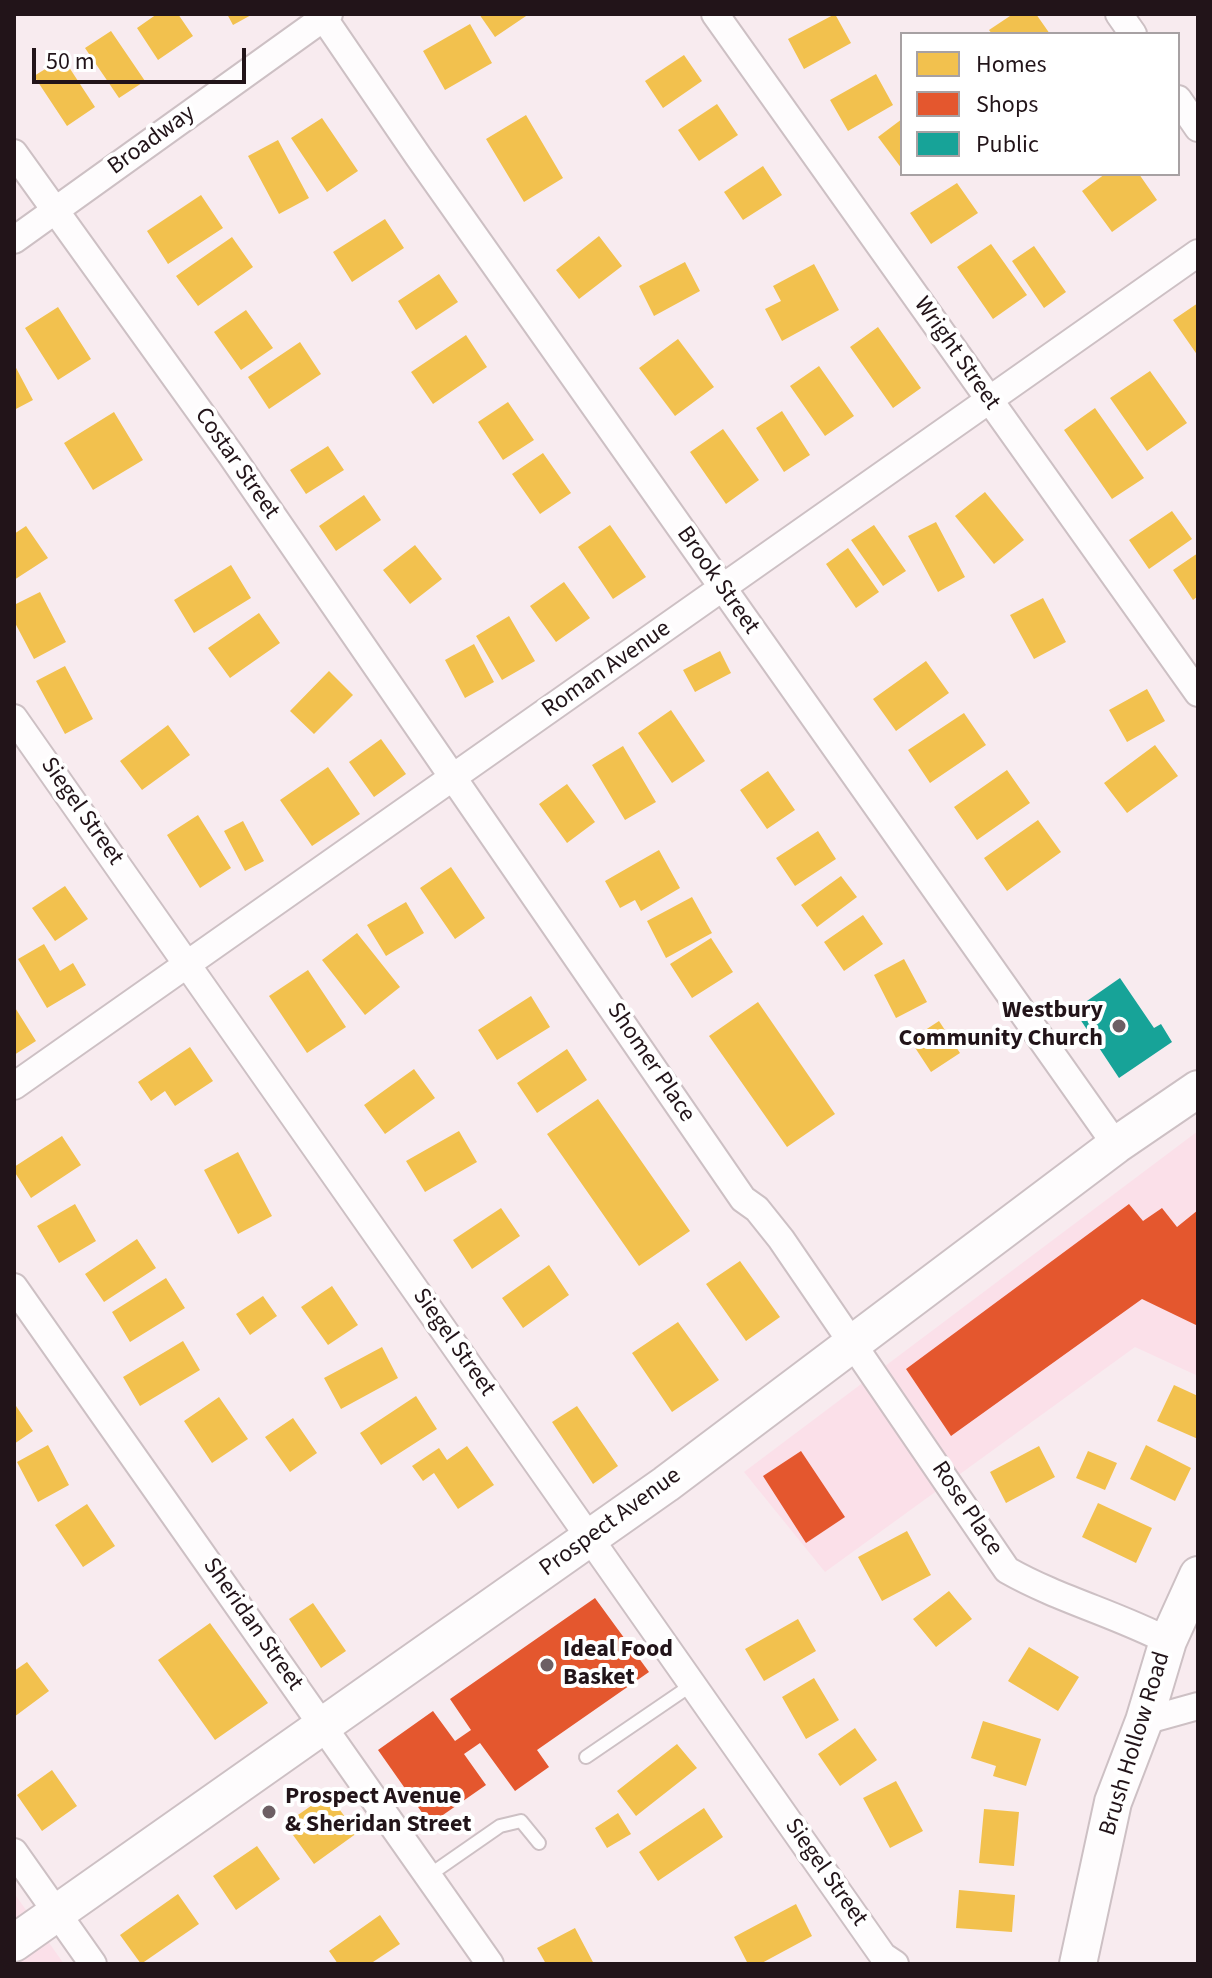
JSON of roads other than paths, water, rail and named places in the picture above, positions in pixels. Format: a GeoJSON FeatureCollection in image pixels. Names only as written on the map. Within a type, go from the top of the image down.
{"type":"FeatureCollection","features":[{"type":"Feature","properties":{"kind":"main road","name":"Prospect Avenue"},"geometry":{"type":"LineString","coordinates":[[14,1943],[666,1484],[1116,1145],[1198,1089]]}},
{"type":"Feature","properties":{"kind":"main road","name":"Brush Hollow Road"},"geometry":{"type":"LineString","coordinates":[[1078,1964],[1113,1802],[1144,1721],[1168,1641],[1198,1575]]}},
{"type":"Feature","properties":{"kind":"street","name":"Wright Street"},"geometry":{"type":"LineString","coordinates":[[715,14],[1198,693]]}},
{"type":"Feature","properties":{"kind":"street"},"geometry":{"type":"LineString","coordinates":[[1119,14],[1132,32]]}},
{"type":"Feature","properties":{"kind":"street","name":"Broadway"},"geometry":{"type":"LineString","coordinates":[[14,240],[325,15]]}},
{"type":"Feature","properties":{"kind":"street","name":"Brook Street"},"geometry":{"type":"LineString","coordinates":[[325,15],[418,156],[1116,1145]]}},
{"type":"Feature","properties":{"kind":"street"},"geometry":{"type":"LineString","coordinates":[[1180,102],[1198,128]]}},
{"type":"Feature","properties":{"kind":"street","name":"Costar Street"},"geometry":{"type":"LineString","coordinates":[[14,153],[231,455],[454,778]]}},
{"type":"Feature","properties":{"kind":"street","name":"Roman Avenue"},"geometry":{"type":"LineString","coordinates":[[14,1086],[1198,253]]}},
{"type":"Feature","properties":{"kind":"street","name":"Siegel Street"},"geometry":{"type":"LineString","coordinates":[[14,718],[883,1956],[895,1964]]}},
{"type":"Feature","properties":{"kind":"street","name":"Shomer Place"},"geometry":{"type":"LineString","coordinates":[[454,778],[743,1199],[757,1209],[774,1230],[852,1343]]}},
{"type":"Feature","properties":{"kind":"street","name":"Sheridan Street"},"geometry":{"type":"LineString","coordinates":[[14,1287],[490,1964]]}},
{"type":"Feature","properties":{"kind":"street","name":"Rose Place"},"geometry":{"type":"LineString","coordinates":[[852,1343],[1007,1570],[1034,1586],[1135,1624],[1168,1641]]}},
{"type":"Feature","properties":{"kind":"street"},"geometry":{"type":"LineString","coordinates":[[1144,1721],[1198,1706]]}},
{"type":"Feature","properties":{"kind":"street"},"geometry":{"type":"LineString","coordinates":[[14,1852],[93,1964]]}},
{"type":"Feature","properties":{"kind":"lane"},"geometry":{"type":"LineString","coordinates":[[586,1757],[693,1684]]}},
{"type":"Feature","properties":{"kind":"lane"},"geometry":{"type":"LineString","coordinates":[[428,1876],[500,1826],[521,1821],[539,1843]]}},
{"type":"Feature","properties":{"kind":"place","name":"Westbury Community Church"},"geometry":{"type":"Point","coordinates":[1119,1026]}},
{"type":"Feature","properties":{"kind":"place","name":"Ideal Food Basket"},"geometry":{"type":"Point","coordinates":[547,1665]}},
{"type":"Feature","properties":{"kind":"place","name":"Prospect Avenue & Sheridan Street"},"geometry":{"type":"Point","coordinates":[269,1812]}}]}
